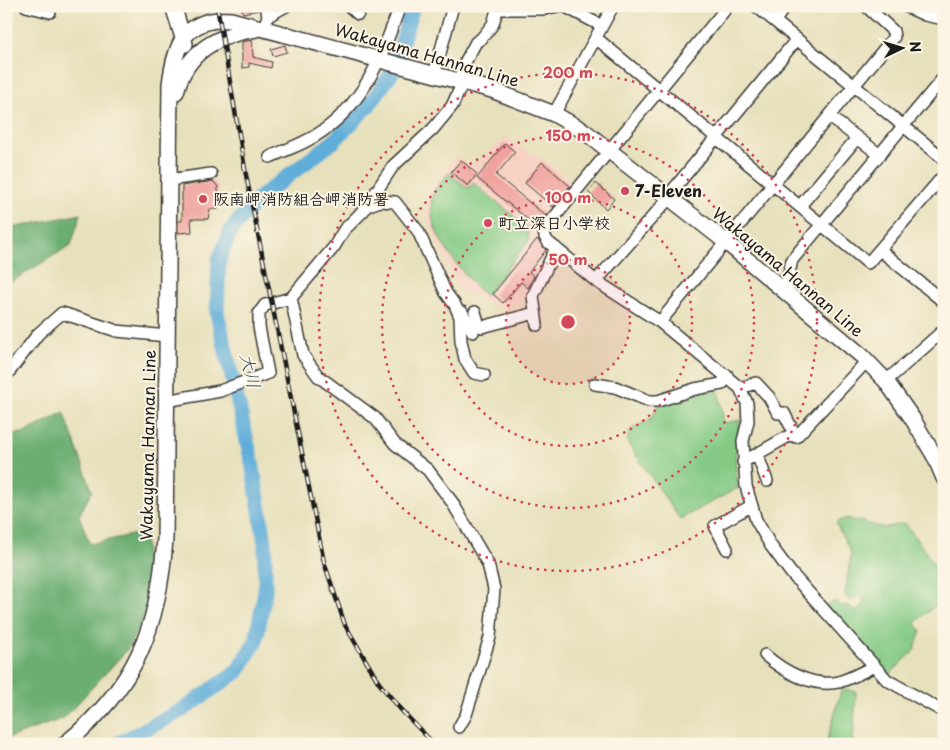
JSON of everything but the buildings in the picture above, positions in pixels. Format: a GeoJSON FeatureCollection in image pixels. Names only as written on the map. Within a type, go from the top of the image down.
{"type":"FeatureCollection","features":[{"type":"Feature","properties":{"kind":"main road"},"geometry":{"type":"LineString","coordinates":[[173,6],[192,59]]}},
{"type":"Feature","properties":{"kind":"main road","name":"Wakayama Hannan Line"},"geometry":{"type":"LineString","coordinates":[[65,744],[87,726],[122,685],[146,641],[162,582],[165,539],[170,115],[173,60],[183,37],[198,26],[224,20],[264,20],[382,61],[515,97],[554,114],[611,150],[786,291],[867,361],[886,381],[912,418],[935,457],[944,478]]}},
{"type":"Feature","properties":{"kind":"main road","name":"Wakayama Hannan Line"},"geometry":{"type":"LineString","coordinates":[[170,115],[183,70],[201,49],[214,41],[264,20]]}},
{"type":"Feature","properties":{"kind":"street"},"geometry":{"type":"LineString","coordinates":[[26,6],[50,12]]}},
{"type":"Feature","properties":{"kind":"street"},"geometry":{"type":"LineString","coordinates":[[264,20],[286,6]]}},
{"type":"Feature","properties":{"kind":"street"},"geometry":{"type":"LineString","coordinates":[[349,6],[358,14]]}},
{"type":"Feature","properties":{"kind":"street"},"geometry":{"type":"LineString","coordinates":[[270,157],[314,137],[336,122],[354,104],[382,61],[400,6]]}},
{"type":"Feature","properties":{"kind":"street"},"geometry":{"type":"LineString","coordinates":[[434,74],[453,6]]}},
{"type":"Feature","properties":{"kind":"street"},"geometry":{"type":"LineString","coordinates":[[166,401],[220,391],[250,378],[268,373],[259,327],[259,312],[265,305],[290,298],[334,247],[344,230],[366,206],[393,166],[433,129],[452,106],[463,82],[462,68],[476,42],[482,38],[493,24],[498,8],[545,9],[557,6]]}},
{"type":"Feature","properties":{"kind":"street"},"geometry":{"type":"LineString","coordinates":[[554,114],[613,6]]}},
{"type":"Feature","properties":{"kind":"street"},"geometry":{"type":"LineString","coordinates":[[728,6],[544,230],[545,237],[596,281],[660,322],[727,375],[740,388],[747,403],[748,421],[743,441],[743,462],[751,506],[770,546],[887,680],[944,712]]}},
{"type":"Feature","properties":{"kind":"street"},"geometry":{"type":"LineString","coordinates":[[756,6],[944,159]]}},
{"type":"Feature","properties":{"kind":"street"},"geometry":{"type":"LineString","coordinates":[[775,21],[785,6]]}},
{"type":"Feature","properties":{"kind":"street"},"geometry":{"type":"LineString","coordinates":[[660,322],[894,37],[893,31],[866,6]]}},
{"type":"Feature","properties":{"kind":"street"},"geometry":{"type":"LineString","coordinates":[[905,6],[940,14]]}},
{"type":"Feature","properties":{"kind":"street"},"geometry":{"type":"LineString","coordinates":[[570,7],[602,26]]}},
{"type":"Feature","properties":{"kind":"street"},"geometry":{"type":"LineString","coordinates":[[596,38],[868,263],[944,174]]}},
{"type":"Feature","properties":{"kind":"street"},"geometry":{"type":"LineString","coordinates":[[596,281],[669,196],[797,39]]}},
{"type":"Feature","properties":{"kind":"street"},"geometry":{"type":"LineString","coordinates":[[786,291],[792,260],[944,77]]}},
{"type":"Feature","properties":{"kind":"street"},"geometry":{"type":"LineString","coordinates":[[830,117],[880,155]]}},
{"type":"Feature","properties":{"kind":"street"},"geometry":{"type":"LineString","coordinates":[[800,206],[857,138]]}},
{"type":"Feature","properties":{"kind":"street"},"geometry":{"type":"LineString","coordinates":[[169,180],[211,174]]}},
{"type":"Feature","properties":{"kind":"street"},"geometry":{"type":"LineString","coordinates":[[366,206],[389,200],[396,202],[418,231],[448,296],[460,317],[461,342],[465,359],[474,373],[484,375]]}},
{"type":"Feature","properties":{"kind":"street"},"geometry":{"type":"LineString","coordinates":[[475,312],[479,325],[482,327],[536,319],[532,296],[556,248]]}},
{"type":"Feature","properties":{"kind":"street"},"geometry":{"type":"LineString","coordinates":[[880,250],[944,302]]}},
{"type":"Feature","properties":{"kind":"street"},"geometry":{"type":"LineString","coordinates":[[448,296],[459,307],[473,332]]}},
{"type":"Feature","properties":{"kind":"street"},"geometry":{"type":"LineString","coordinates":[[290,298],[303,355],[318,376],[375,418],[395,444],[428,470],[452,502],[488,564],[494,589],[490,637],[466,715],[459,727]]}},
{"type":"Feature","properties":{"kind":"street"},"geometry":{"type":"LineString","coordinates":[[6,376],[38,334],[62,313],[117,331],[167,336]]}},
{"type":"Feature","properties":{"kind":"street"},"geometry":{"type":"LineString","coordinates":[[886,381],[944,330]]}},
{"type":"Feature","properties":{"kind":"street"},"geometry":{"type":"LineString","coordinates":[[740,388],[756,383],[769,397],[778,413],[784,413],[796,437],[867,361]]}},
{"type":"Feature","properties":{"kind":"street"},"geometry":{"type":"LineString","coordinates":[[594,384],[615,387],[649,401],[658,401],[695,389],[722,384],[727,375]]}},
{"type":"Feature","properties":{"kind":"street"},"geometry":{"type":"LineString","coordinates":[[743,462],[794,433]]}},
{"type":"Feature","properties":{"kind":"street"},"geometry":{"type":"LineString","coordinates":[[757,454],[767,481]]}},
{"type":"Feature","properties":{"kind":"street"},"geometry":{"type":"LineString","coordinates":[[727,549],[715,526],[751,506]]}},
{"type":"Feature","properties":{"kind":"street"},"geometry":{"type":"LineString","coordinates":[[765,655],[780,668],[814,681],[836,682],[874,666]]}},
{"type":"Feature","properties":{"kind":"shaded area","name":"町立深日小学校"},"geometry":{"type":"Polygon","coordinates":[[[506,138],[549,163],[578,186],[541,229],[553,250],[529,297],[505,310],[459,290],[425,216],[430,192],[456,155],[471,166],[506,138]]]}},
{"type":"Feature","properties":{"kind":"green space"},"geometry":{"type":"Polygon","coordinates":[[[449,173],[468,188],[474,183],[527,227],[529,241],[485,296],[446,250],[433,222],[431,208],[433,194],[449,173]]]}},
{"type":"Feature","properties":{"kind":"green space"},"geometry":{"type":"Polygon","coordinates":[[[81,214],[71,245],[6,285],[6,229],[81,214]]]}},
{"type":"Feature","properties":{"kind":"green space"},"geometry":{"type":"Polygon","coordinates":[[[718,388],[724,423],[740,420],[735,460],[738,488],[680,519],[627,442],[630,430],[652,418],[659,404],[718,388]]]}},
{"type":"Feature","properties":{"kind":"green space"},"geometry":{"type":"Polygon","coordinates":[[[64,412],[92,491],[79,516],[90,544],[145,532],[149,609],[127,650],[64,718],[6,739],[6,434],[24,433],[64,412]]]}},
{"type":"Feature","properties":{"kind":"green space"},"geometry":{"type":"Polygon","coordinates":[[[846,518],[884,528],[905,523],[936,567],[943,590],[935,606],[915,622],[921,631],[914,651],[888,676],[825,606],[835,601],[841,606],[850,606],[856,612],[865,602],[859,595],[850,601],[845,594],[851,553],[836,523],[846,518]]]}},
{"type":"Feature","properties":{"kind":"green space"},"geometry":{"type":"Polygon","coordinates":[[[842,688],[856,692],[853,742],[856,744],[826,744],[842,688]]]}},
{"type":"Feature","properties":{"kind":"waterway","name":"大川"},"geometry":{"type":"LineString","coordinates":[[117,744],[184,709],[237,672],[256,641],[265,591],[265,543],[252,462],[217,313],[219,260],[231,230],[259,198],[333,142],[369,105],[393,71],[413,6]]}},
{"type":"Feature","properties":{"kind":"railway"},"geometry":{"type":"LineString","coordinates":[[217,6],[246,175],[324,562],[345,625],[379,683],[402,711],[434,744]]}},
{"type":"Feature","properties":{"kind":"place","name":"7-Eleven"},"geometry":{"type":"Point","coordinates":[625,191]}},
{"type":"Feature","properties":{"kind":"place","name":"阪南岬消防組合岬消防署"},"geometry":{"type":"Point","coordinates":[203,199]}},
{"type":"Feature","properties":{"kind":"place","name":"町立深日小学校"},"geometry":{"type":"Point","coordinates":[488,223]}}]}
